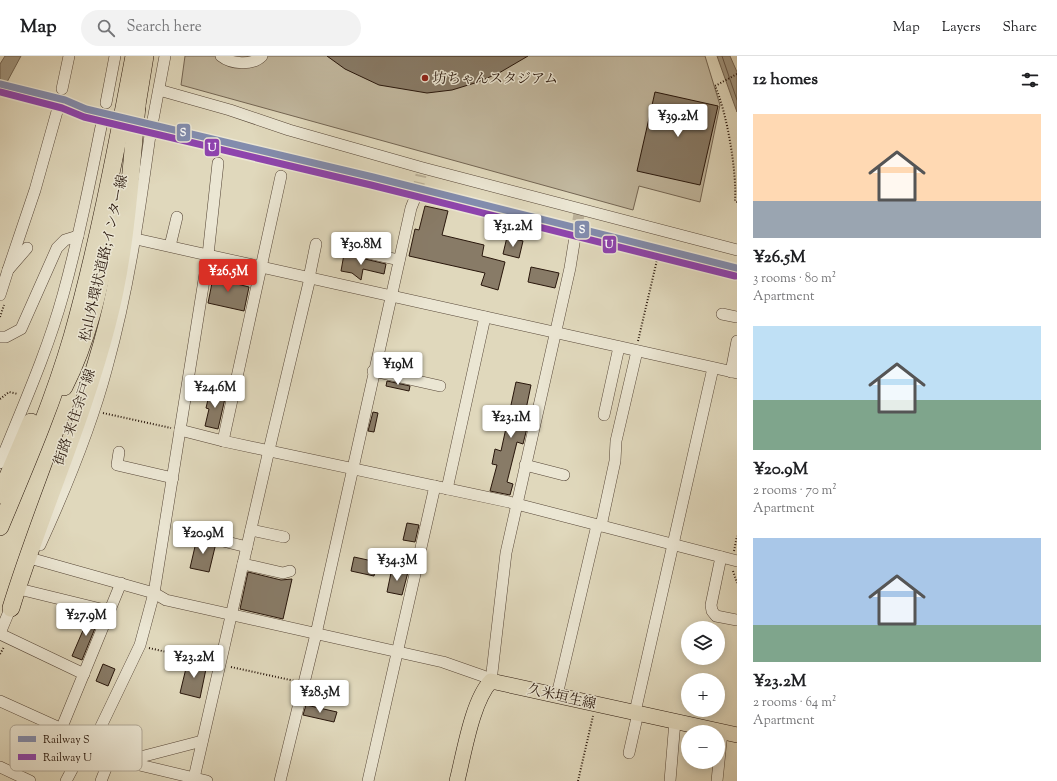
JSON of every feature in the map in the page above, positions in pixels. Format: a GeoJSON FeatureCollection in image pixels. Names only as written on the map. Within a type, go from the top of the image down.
{"type":"FeatureCollection","features":[{"type":"Feature","properties":{"kind":"highway","name":"松山外環状道路;インター線"},"geometry":{"type":"LineString","coordinates":[[0,527],[32,451],[72,338],[107,186],[134,56]]}},
{"type":"Feature","properties":{"kind":"highway","name":"松山外環状道路;インター線"},"geometry":{"type":"LineString","coordinates":[[32,451],[75,366],[87,332],[137,106],[146,56]]}},
{"type":"Feature","properties":{"kind":"highway"},"geometry":{"type":"LineString","coordinates":[[11,608],[44,508],[76,427],[97,365],[108,323],[121,254],[137,106]]}},
{"type":"Feature","properties":{"kind":"highway"},"geometry":{"type":"LineString","coordinates":[[0,495],[39,402],[64,336],[107,186]]}},
{"type":"Feature","properties":{"kind":"main road","name":"久米垣生線"},"geometry":{"type":"LineString","coordinates":[[491,681],[692,725]]}},
{"type":"Feature","properties":{"kind":"main road"},"geometry":{"type":"LineString","coordinates":[[457,781],[476,709],[482,694],[491,681]]}},
{"type":"Feature","properties":{"kind":"main road","name":"久米垣生線"},"geometry":{"type":"LineString","coordinates":[[725,733],[737,735]]}},
{"type":"Feature","properties":{"kind":"street"},"geometry":{"type":"LineString","coordinates":[[62,89],[69,56]]}},
{"type":"Feature","properties":{"kind":"street"},"geometry":{"type":"LineString","coordinates":[[106,103],[115,56]]}},
{"type":"Feature","properties":{"kind":"street","name":"街路 来住余戸線"},"geometry":{"type":"LineString","coordinates":[[0,633],[55,512],[94,411],[108,366],[136,239],[151,126],[165,56]]}},
{"type":"Feature","properties":{"kind":"street"},"geometry":{"type":"LineString","coordinates":[[220,56],[230,61],[253,62],[262,56]]}},
{"type":"Feature","properties":{"kind":"street"},"geometry":{"type":"LineString","coordinates":[[159,90],[230,110],[422,171],[737,250]]}},
{"type":"Feature","properties":{"kind":"street"},"geometry":{"type":"LineString","coordinates":[[0,295],[35,190],[58,108]]}},
{"type":"Feature","properties":{"kind":"street"},"geometry":{"type":"LineString","coordinates":[[0,463],[44,354],[62,296],[78,236],[103,118]]}},
{"type":"Feature","properties":{"kind":"street"},"geometry":{"type":"LineString","coordinates":[[102,725],[140,645],[154,593],[208,255],[218,163]]}},
{"type":"Feature","properties":{"kind":"street"},"geometry":{"type":"LineString","coordinates":[[223,441],[281,176]]}},
{"type":"Feature","properties":{"kind":"street"},"geometry":{"type":"LineString","coordinates":[[280,781],[316,634],[390,296],[411,208],[417,193]]}},
{"type":"Feature","properties":{"kind":"street"},"geometry":{"type":"LineString","coordinates":[[170,246],[177,217]]}},
{"type":"Feature","properties":{"kind":"street"},"geometry":{"type":"LineString","coordinates":[[0,337],[6,337],[20,329],[57,248],[65,240],[78,236]]}},
{"type":"Feature","properties":{"kind":"street"},"geometry":{"type":"LineString","coordinates":[[33,559],[154,593],[166,600],[442,662],[483,676],[491,681],[506,553],[556,333],[575,237]]}},
{"type":"Feature","properties":{"kind":"street"},"geometry":{"type":"LineString","coordinates":[[136,239],[734,372],[737,341]]}},
{"type":"Feature","properties":{"kind":"street"},"geometry":{"type":"LineString","coordinates":[[194,778],[316,244]]}},
{"type":"Feature","properties":{"kind":"street"},"geometry":{"type":"LineString","coordinates":[[8,270],[27,248]]}},
{"type":"Feature","properties":{"kind":"street"},"geometry":{"type":"LineString","coordinates":[[349,249],[399,260]]}},
{"type":"Feature","properties":{"kind":"street"},"geometry":{"type":"LineString","coordinates":[[722,314],[737,317]]}},
{"type":"Feature","properties":{"kind":"street"},"geometry":{"type":"LineString","coordinates":[[447,489],[485,317]]}},
{"type":"Feature","properties":{"kind":"street"},"geometry":{"type":"LineString","coordinates":[[604,415],[619,347]]}},
{"type":"Feature","properties":{"kind":"street"},"geometry":{"type":"LineString","coordinates":[[557,695],[615,461],[616,441],[636,350]]}},
{"type":"Feature","properties":{"kind":"street"},"geometry":{"type":"LineString","coordinates":[[629,753],[636,713],[712,368]]}},
{"type":"Feature","properties":{"kind":"street"},"geometry":{"type":"LineString","coordinates":[[373,371],[440,386]]}},
{"type":"Feature","properties":{"kind":"street"},"geometry":{"type":"LineString","coordinates":[[180,430],[223,441],[435,486],[516,505],[737,561]]}},
{"type":"Feature","properties":{"kind":"street"},"geometry":{"type":"LineString","coordinates":[[120,452],[117,465],[172,478]]}},
{"type":"Feature","properties":{"kind":"street"},"geometry":{"type":"LineString","coordinates":[[525,465],[564,475]]}},
{"type":"Feature","properties":{"kind":"street"},"geometry":{"type":"LineString","coordinates":[[368,781],[435,486]]}},
{"type":"Feature","properties":{"kind":"street"},"geometry":{"type":"LineString","coordinates":[[251,530],[284,537]]}},
{"type":"Feature","properties":{"kind":"street"},"geometry":{"type":"LineString","coordinates":[[223,541],[247,547]]}},
{"type":"Feature","properties":{"kind":"street"},"geometry":{"type":"LineString","coordinates":[[721,557],[711,605],[712,611],[716,616],[737,620]]}},
{"type":"Feature","properties":{"kind":"street"},"geometry":{"type":"LineString","coordinates":[[243,564],[283,573],[290,571]]}},
{"type":"Feature","properties":{"kind":"street"},"geometry":{"type":"LineString","coordinates":[[63,725],[121,583]]}},
{"type":"Feature","properties":{"kind":"street"},"geometry":{"type":"LineString","coordinates":[[19,589],[109,612]]}},
{"type":"Feature","properties":{"kind":"street"},"geometry":{"type":"LineString","coordinates":[[0,633],[84,674]]}},
{"type":"Feature","properties":{"kind":"street"},"geometry":{"type":"LineString","coordinates":[[302,687],[331,693]]}},
{"type":"Feature","properties":{"kind":"street"},"geometry":{"type":"LineString","coordinates":[[0,701],[57,725]]}},
{"type":"Feature","properties":{"kind":"street"},"geometry":{"type":"LineString","coordinates":[[670,781],[675,721]]}},
{"type":"Feature","properties":{"kind":"street"},"geometry":{"type":"LineString","coordinates":[[142,757],[202,741]]}},
{"type":"Feature","properties":{"kind":"street"},"geometry":{"type":"LineString","coordinates":[[142,766],[207,781]]}},
{"type":"Feature","properties":{"kind":"street"},"geometry":{"type":"LineString","coordinates":[[0,767],[10,777],[30,781]]}},
{"type":"Feature","properties":{"kind":"street"},"geometry":{"type":"LineString","coordinates":[[717,781],[718,769]]}},
{"type":"Feature","properties":{"kind":"street"},"geometry":{"type":"LineString","coordinates":[[66,781],[71,771]]}},
{"type":"Feature","properties":{"kind":"street"},"geometry":{"type":"LineString","coordinates":[[101,781],[105,771]]}},
{"type":"Feature","properties":{"kind":"path"},"geometry":{"type":"LineString","coordinates":[[737,74],[715,86],[722,102],[730,134],[733,158],[735,201],[737,202]]}},
{"type":"Feature","properties":{"kind":"path"},"geometry":{"type":"LineString","coordinates":[[636,350],[657,260]]}},
{"type":"Feature","properties":{"kind":"path"},"geometry":{"type":"LineString","coordinates":[[0,399],[9,392],[20,394]]}},
{"type":"Feature","properties":{"kind":"path"},"geometry":{"type":"LineString","coordinates":[[94,411],[180,430]]}},
{"type":"Feature","properties":{"kind":"path"},"geometry":{"type":"LineString","coordinates":[[578,781],[595,703]]}},
{"type":"Feature","properties":{"kind":"shaded area"},"geometry":{"type":"Polygon","coordinates":[[[185,56],[705,56],[720,105],[700,202],[639,186],[633,210],[181,85],[185,56]]]}},
{"type":"Feature","properties":{"kind":"water"},"geometry":{"type":"Polygon","coordinates":[[[5,56],[21,56],[0,95],[0,64],[5,56]]]}},
{"type":"Feature","properties":{"kind":"water"},"geometry":{"type":"Polygon","coordinates":[[[717,56],[730,56],[737,72],[737,112],[717,56]]]}},
{"type":"Feature","properties":{"kind":"building","name":"坊ちゃんスタジアム"},"geometry":{"type":"Polygon","coordinates":[[[327,56],[528,56],[499,73],[478,82],[452,90],[427,93],[379,85],[345,69],[327,56]]]}},
{"type":"Feature","properties":{"kind":"building"},"geometry":{"type":"Polygon","coordinates":[[[655,92],[718,106],[700,185],[637,171],[655,92]]]}},
{"type":"Feature","properties":{"kind":"building"},"geometry":{"type":"Polygon","coordinates":[[[425,206],[448,211],[442,235],[484,245],[482,256],[505,262],[498,290],[481,285],[485,273],[409,256],[415,229],[419,230],[425,206]]]}},
{"type":"Feature","properties":{"kind":"building"},"geometry":{"type":"Polygon","coordinates":[[[507,237],[523,241],[519,258],[503,254],[507,237]]]}},
{"type":"Feature","properties":{"kind":"building"},"geometry":{"type":"Polygon","coordinates":[[[344,254],[386,264],[384,274],[363,269],[361,280],[352,273],[341,271],[344,254]]]}},
{"type":"Feature","properties":{"kind":"building"},"geometry":{"type":"Polygon","coordinates":[[[531,267],[559,273],[555,288],[528,282],[531,267]]]}},
{"type":"Feature","properties":{"kind":"building"},"geometry":{"type":"Polygon","coordinates":[[[214,273],[230,276],[229,282],[249,287],[244,311],[208,303],[214,273]]]}},
{"type":"Feature","properties":{"kind":"building"},"geometry":{"type":"Polygon","coordinates":[[[387,381],[410,386],[409,391],[386,386],[387,381]]]}},
{"type":"Feature","properties":{"kind":"building"},"geometry":{"type":"Polygon","coordinates":[[[516,382],[531,385],[524,419],[529,420],[523,444],[517,442],[507,482],[513,484],[510,495],[490,491],[497,465],[492,464],[495,449],[501,451],[516,382]]]}},
{"type":"Feature","properties":{"kind":"building"},"geometry":{"type":"Polygon","coordinates":[[[210,391],[226,394],[218,429],[205,426],[209,409],[206,408],[210,391]]]}},
{"type":"Feature","properties":{"kind":"building"},"geometry":{"type":"Polygon","coordinates":[[[373,412],[378,413],[374,432],[368,431],[373,412]]]}},
{"type":"Feature","properties":{"kind":"building"},"geometry":{"type":"Polygon","coordinates":[[[407,523],[419,525],[415,542],[403,540],[407,523]]]}},
{"type":"Feature","properties":{"kind":"building"},"geometry":{"type":"Polygon","coordinates":[[[197,538],[216,543],[209,572],[190,568],[197,538]]]}},
{"type":"Feature","properties":{"kind":"building"},"geometry":{"type":"Polygon","coordinates":[[[354,557],[377,562],[374,576],[351,571],[354,557]]]}},
{"type":"Feature","properties":{"kind":"building"},"geometry":{"type":"Polygon","coordinates":[[[392,568],[408,572],[402,595],[387,592],[392,568]]]}},
{"type":"Feature","properties":{"kind":"building"},"geometry":{"type":"Polygon","coordinates":[[[248,572],[281,580],[292,579],[283,619],[240,609],[248,572]]]}},
{"type":"Feature","properties":{"kind":"building"},"geometry":{"type":"Polygon","coordinates":[[[90,614],[100,616],[82,660],[72,656],[90,614]]]}},
{"type":"Feature","properties":{"kind":"building"},"geometry":{"type":"Polygon","coordinates":[[[188,660],[207,664],[200,698],[180,693],[188,660]]]}},
{"type":"Feature","properties":{"kind":"building"},"geometry":{"type":"Polygon","coordinates":[[[103,664],[115,669],[108,686],[96,681],[103,664]]]}},
{"type":"Feature","properties":{"kind":"building"},"geometry":{"type":"Polygon","coordinates":[[[306,705],[337,712],[334,722],[303,715],[306,705]]]}},
{"type":"Feature","properties":{"kind":"tunnel"},"geometry":{"type":"LineString","coordinates":[[417,193],[421,175]]}},
{"type":"Feature","properties":{"kind":"tunnel"},"geometry":{"type":"LineString","coordinates":[[575,237],[579,214]]}},
{"type":"Feature","properties":{"kind":"rail line","name":"S"},"geometry":{"type":"LineString","coordinates":[[0,84],[65,100],[86,109],[373,177],[737,268]]}},
{"type":"Feature","properties":{"kind":"rail line","name":"U"},"geometry":{"type":"LineString","coordinates":[[0,92],[62,108],[84,117],[371,185],[735,276]]}},
{"type":"Feature","properties":{"kind":"place","name":"坊ちゃんスタジアム"},"geometry":{"type":"Point","coordinates":[425,78]}}]}
